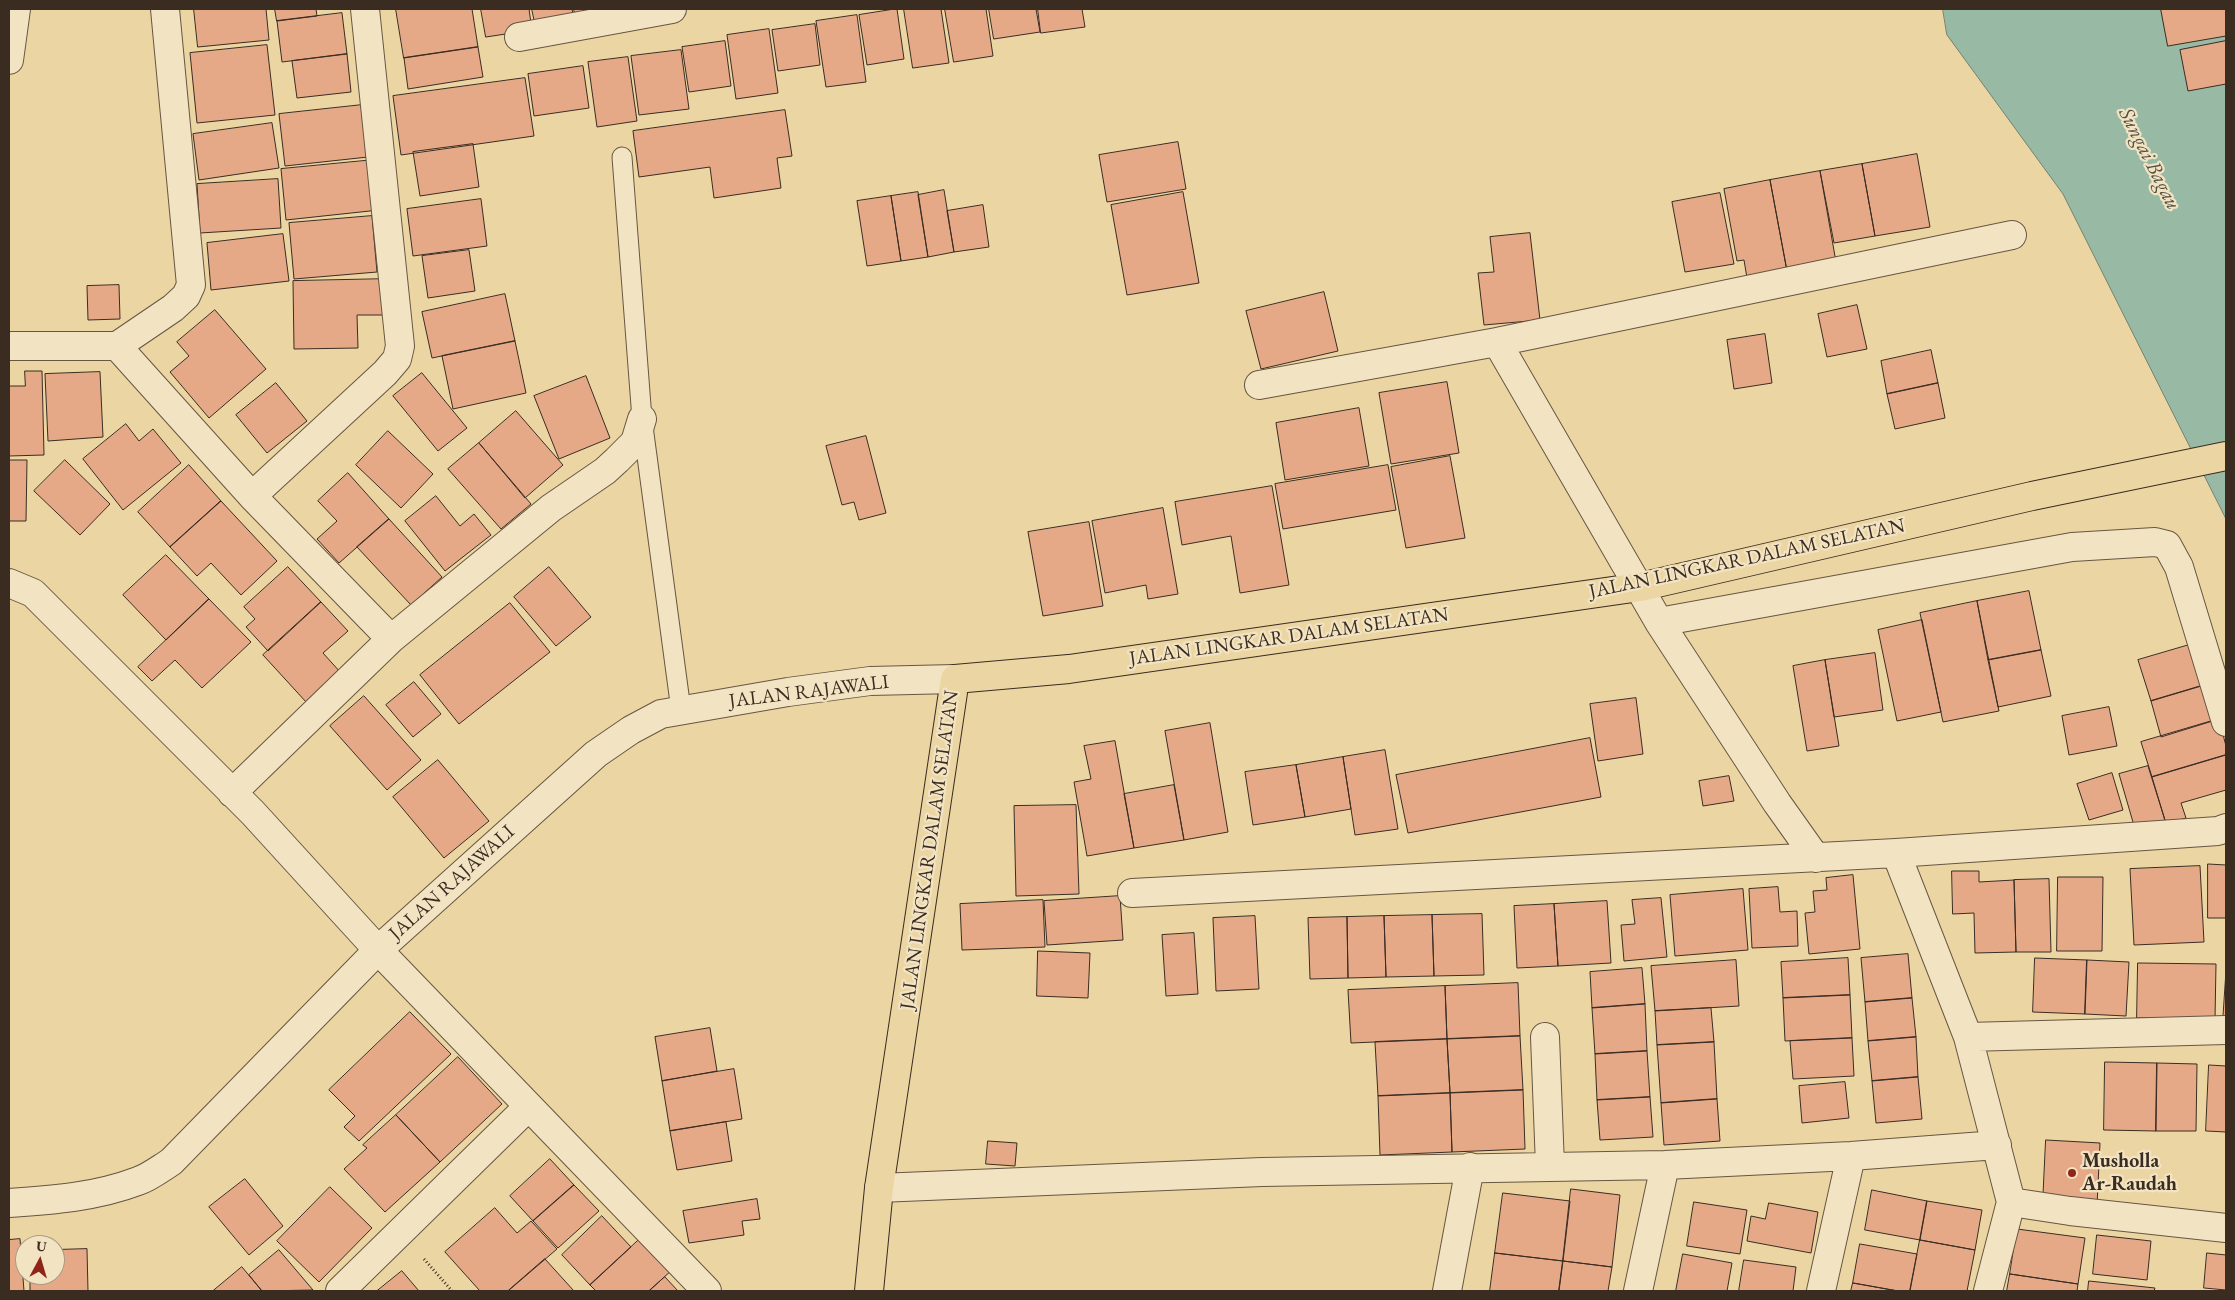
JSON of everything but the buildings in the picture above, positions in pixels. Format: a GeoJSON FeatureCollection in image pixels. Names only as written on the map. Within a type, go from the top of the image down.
{"type":"FeatureCollection","features":[{"type":"Feature","properties":{"kind":"main road","name":"JALAN LINGKAR DALAM SELATAN"},"geometry":{"type":"LineString","coordinates":[[869,1291],[880,1188],[955,679],[1069,669],[1640,587],[2032,496],[2226,456]]}},
{"type":"Feature","properties":{"kind":"street"},"geometry":{"type":"LineString","coordinates":[[9,60],[16,9]]}},
{"type":"Feature","properties":{"kind":"street"},"geometry":{"type":"LineString","coordinates":[[9,346],[117,346],[173,308],[186,296],[191,285],[165,9]]}},
{"type":"Feature","properties":{"kind":"street"},"geometry":{"type":"LineString","coordinates":[[252,496],[385,373],[396,358],[400,346],[365,9]]}},
{"type":"Feature","properties":{"kind":"street"},"geometry":{"type":"LineString","coordinates":[[518,37],[672,9]]}},
{"type":"Feature","properties":{"kind":"street"},"geometry":{"type":"LineString","coordinates":[[1259,385],[1497,342],[2012,235]]}},
{"type":"Feature","properties":{"kind":"street"},"geometry":{"type":"LineString","coordinates":[[1497,342],[1517,380],[1659,622],[1777,803],[1816,858]]}},
{"type":"Feature","properties":{"kind":"street"},"geometry":{"type":"LineString","coordinates":[[117,346],[252,496],[391,639]]}},
{"type":"Feature","properties":{"kind":"street"},"geometry":{"type":"LineString","coordinates":[[232,793],[391,639],[551,508],[605,471],[634,442],[642,419]]}},
{"type":"Feature","properties":{"kind":"street"},"geometry":{"type":"LineString","coordinates":[[1659,622],[2072,547],[2155,542],[2166,545],[2180,566],[2226,722]]}},
{"type":"Feature","properties":{"kind":"street"},"geometry":{"type":"LineString","coordinates":[[9,583],[33,593],[253,813],[378,950],[707,1291]]}},
{"type":"Feature","properties":{"kind":"street","name":"JALAN RAJAWALI"},"geometry":{"type":"LineString","coordinates":[[9,1203],[47,1201],[99,1194],[140,1181],[171,1162],[378,950],[596,754],[661,714],[788,692],[870,681],[955,679]]}},
{"type":"Feature","properties":{"kind":"street"},"geometry":{"type":"LineString","coordinates":[[1132,893],[1816,858],[2208,831],[2226,828]]}},
{"type":"Feature","properties":{"kind":"street"},"geometry":{"type":"LineString","coordinates":[[1896,853],[1968,1037],[2011,1202],[1988,1291]]}},
{"type":"Feature","properties":{"kind":"street"},"geometry":{"type":"LineString","coordinates":[[1968,1037],[2226,1030]]}},
{"type":"Feature","properties":{"kind":"street"},"geometry":{"type":"LineString","coordinates":[[1545,1037],[1550,1166]]}},
{"type":"Feature","properties":{"kind":"street"},"geometry":{"type":"LineString","coordinates":[[340,1291],[528,1107]]}},
{"type":"Feature","properties":{"kind":"street"},"geometry":{"type":"LineString","coordinates":[[880,1188],[1262,1172],[1665,1165],[1852,1156],[1997,1145]]}},
{"type":"Feature","properties":{"kind":"street"},"geometry":{"type":"LineString","coordinates":[[1822,1291],[1852,1156]]}},
{"type":"Feature","properties":{"kind":"street"},"geometry":{"type":"LineString","coordinates":[[1638,1291],[1665,1165]]}},
{"type":"Feature","properties":{"kind":"street"},"geometry":{"type":"LineString","coordinates":[[1447,1291],[1470,1167]]}},
{"type":"Feature","properties":{"kind":"street"},"geometry":{"type":"LineString","coordinates":[[2011,1202],[2070,1211],[2226,1228]]}},
{"type":"Feature","properties":{"kind":"lane"},"geometry":{"type":"LineString","coordinates":[[622,156],[642,419],[681,710]]}},
{"type":"Feature","properties":{"kind":"path"},"geometry":{"type":"LineString","coordinates":[[400,1232],[452,1291]]}},
{"type":"Feature","properties":{"kind":"water","name":"Sungai Bagau"},"geometry":{"type":"Polygon","coordinates":[[[1943,9],[2220,9],[2226,27],[2226,519],[2063,194],[1947,35],[1943,9]]]}},
{"type":"Feature","properties":{"kind":"place","name":"Musholla Ar-Raudah"},"geometry":{"type":"Point","coordinates":[2072,1173]}}]}
